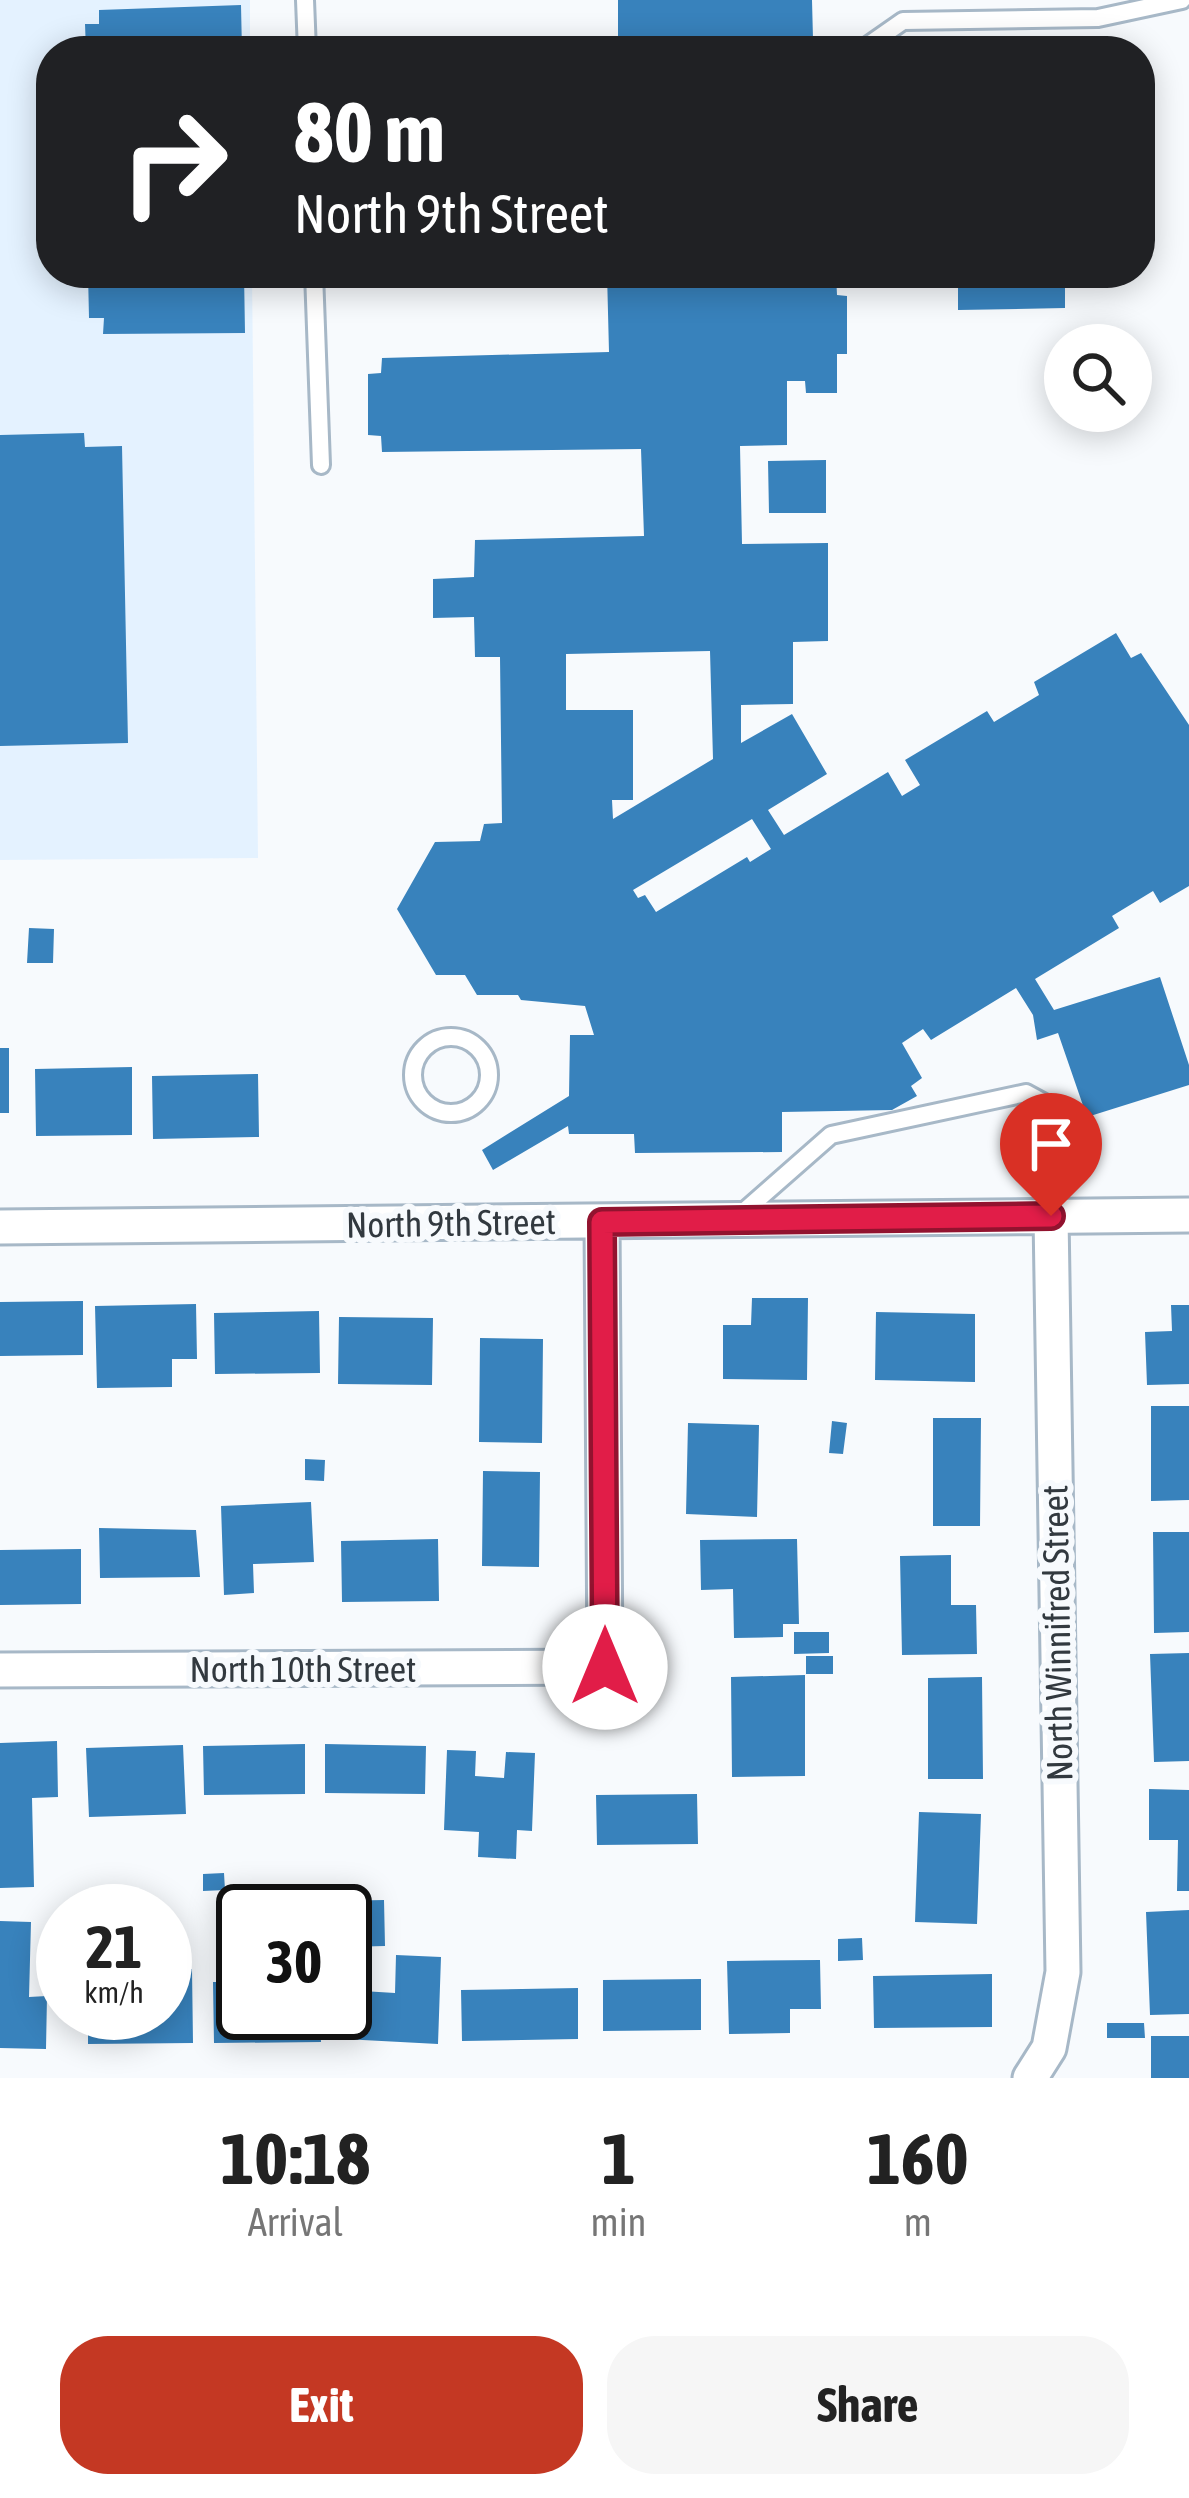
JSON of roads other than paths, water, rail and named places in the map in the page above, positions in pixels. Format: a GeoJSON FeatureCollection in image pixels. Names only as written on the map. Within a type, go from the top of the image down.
{"type":"FeatureCollection","features":[{"type":"Feature","properties":{"kind":"street","name":"North 9th Street"},"geometry":{"type":"LineString","coordinates":[[0,1227],[1189,1215]]}},
{"type":"Feature","properties":{"kind":"street","name":"North Winnifred Street"},"geometry":{"type":"LineString","coordinates":[[1030,2078],[1049,2048],[1063,1972],[1051,1216]]}},
{"type":"Feature","properties":{"kind":"street","name":"North 10th Street"},"geometry":{"type":"LineString","coordinates":[[0,1670],[605,1667],[602,1222]]}},
{"type":"Feature","properties":{"kind":"lane"},"geometry":{"type":"LineString","coordinates":[[305,0],[306,36]]}},
{"type":"Feature","properties":{"kind":"lane"},"geometry":{"type":"LineString","coordinates":[[882,36],[903,21],[1098,18],[1182,0]]}},
{"type":"Feature","properties":{"kind":"lane"},"geometry":{"type":"LineString","coordinates":[[315,288],[321,465]]}},
{"type":"Feature","properties":{"kind":"lane"},"geometry":{"type":"LineString","coordinates":[[458,1038],[483,1054],[489,1083],[473,1107],[444,1113],[419,1096],[413,1068],[430,1044],[458,1038]]}},
{"type":"Feature","properties":{"kind":"lane"},"geometry":{"type":"LineString","coordinates":[[735,1220],[831,1135],[1026,1094],[1060,1112],[1067,1152],[1051,1216]]}}]}
